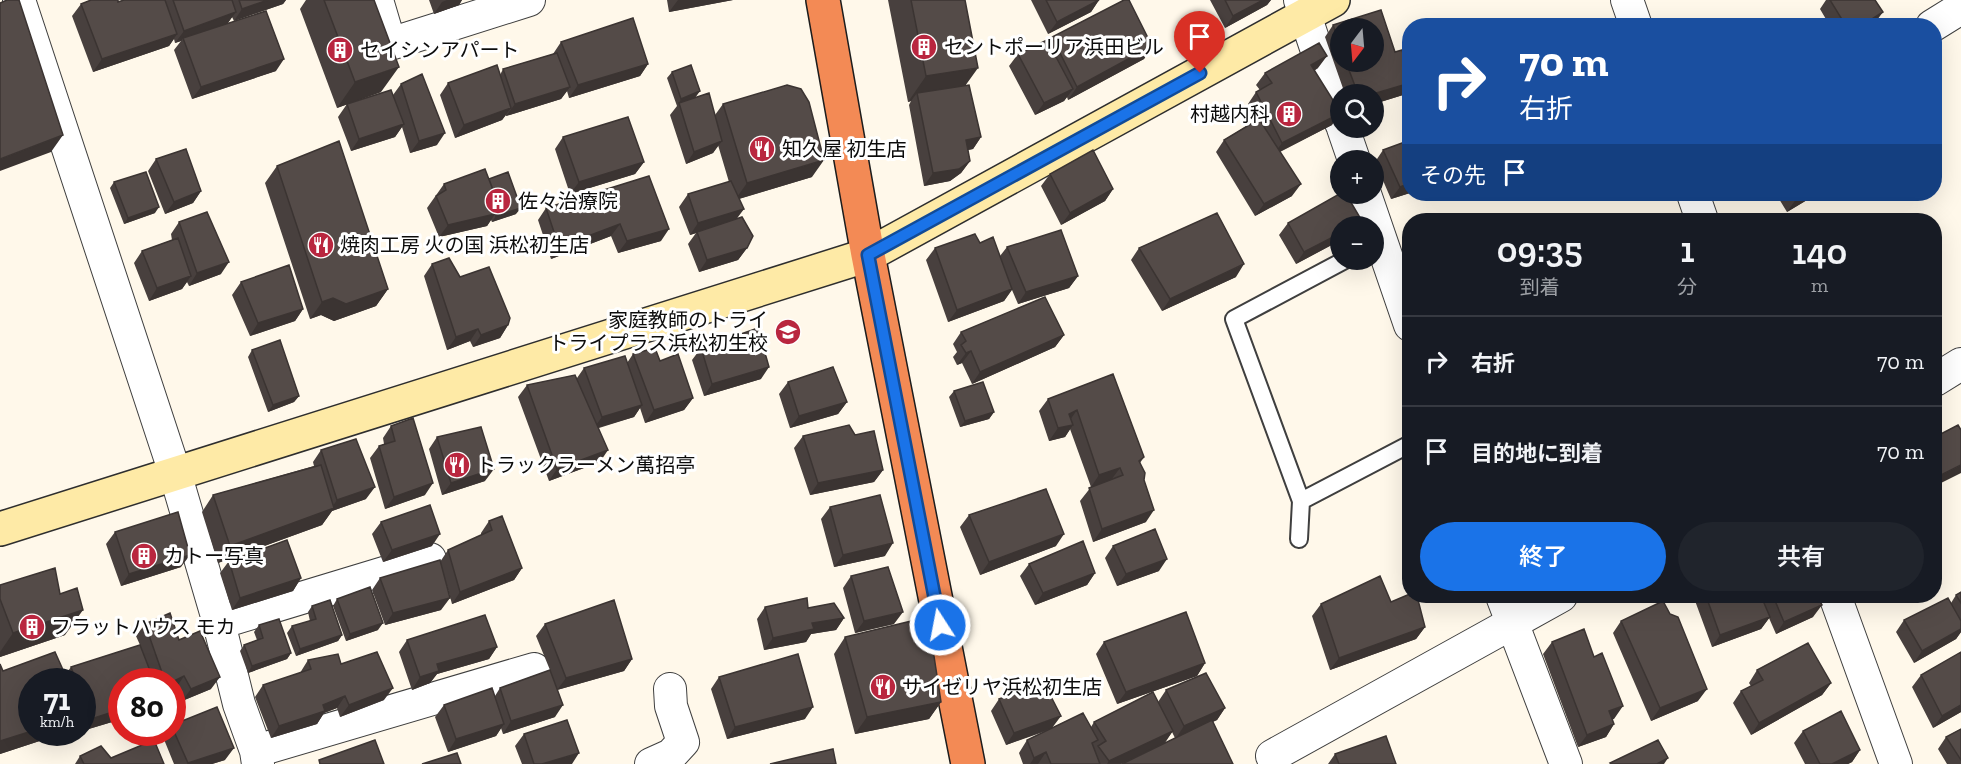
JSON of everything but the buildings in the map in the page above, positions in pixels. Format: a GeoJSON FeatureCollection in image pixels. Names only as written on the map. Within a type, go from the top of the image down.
{"type":"FeatureCollection","features":[{"type":"Feature","properties":{"kind":"highway"},"geometry":{"type":"LineString","coordinates":[[823,0],[868,255],[968,764]]}},
{"type":"Feature","properties":{"kind":"street"},"geometry":{"type":"LineString","coordinates":[[19,0],[175,473],[219,623],[239,704],[257,758],[534,669]]}},
{"type":"Feature","properties":{"kind":"street"},"geometry":{"type":"LineString","coordinates":[[376,0],[390,45],[529,0]]}},
{"type":"Feature","properties":{"kind":"street"},"geometry":{"type":"LineString","coordinates":[[0,529],[868,255],[1302,8],[1333,0]]}},
{"type":"Feature","properties":{"kind":"street"},"geometry":{"type":"LineString","coordinates":[[1627,0],[1633,18]]}},
{"type":"Feature","properties":{"kind":"street"},"geometry":{"type":"LineString","coordinates":[[1302,8],[1330,91]]}},
{"type":"Feature","properties":{"kind":"street"},"geometry":{"type":"LineString","coordinates":[[1942,20],[1961,8]]}},
{"type":"Feature","properties":{"kind":"street"},"geometry":{"type":"LineString","coordinates":[[1384,260],[1402,306]]}},
{"type":"Feature","properties":{"kind":"street"},"geometry":{"type":"LineString","coordinates":[[1942,376],[1961,364]]}},
{"type":"Feature","properties":{"kind":"street"},"geometry":{"type":"LineString","coordinates":[[219,623],[430,559]]}},
{"type":"Feature","properties":{"kind":"street"},"geometry":{"type":"LineString","coordinates":[[1272,756],[1507,610],[1534,603]]}},
{"type":"Feature","properties":{"kind":"street"},"geometry":{"type":"LineString","coordinates":[[1838,603],[1896,764]]}},
{"type":"Feature","properties":{"kind":"street"},"geometry":{"type":"LineString","coordinates":[[1507,610],[1566,764]]}},
{"type":"Feature","properties":{"kind":"street"},"geometry":{"type":"LineString","coordinates":[[651,764],[671,755],[682,742],[671,706],[670,689]]}},
{"type":"Feature","properties":{"kind":"lane"},"geometry":{"type":"LineString","coordinates":[[1299,539],[1301,501],[1234,319],[1330,268]]}},
{"type":"Feature","properties":{"kind":"lane"},"geometry":{"type":"LineString","coordinates":[[1301,501],[1402,448]]}},
{"type":"Feature","properties":{"kind":"place","name":"セントポーリア浜田ビル"},"geometry":{"type":"Point","coordinates":[924,47]}},
{"type":"Feature","properties":{"kind":"place","name":"セイシンアパート"},"geometry":{"type":"Point","coordinates":[340,50]}},
{"type":"Feature","properties":{"kind":"place","name":"村越内科"},"geometry":{"type":"Point","coordinates":[1289,114]}},
{"type":"Feature","properties":{"kind":"place","name":"知久屋 初生店"},"geometry":{"type":"Point","coordinates":[762,149]}},
{"type":"Feature","properties":{"kind":"place","name":"佐々治療院"},"geometry":{"type":"Point","coordinates":[498,201]}},
{"type":"Feature","properties":{"kind":"place","name":"焼肉工房 火の国 浜松初生店"},"geometry":{"type":"Point","coordinates":[321,245]}},
{"type":"Feature","properties":{"kind":"place","name":"家庭教師のトライ トライプラス浜松初生校"},"geometry":{"type":"Point","coordinates":[788,332]}},
{"type":"Feature","properties":{"kind":"place","name":"トラックラーメン萬招亭"},"geometry":{"type":"Point","coordinates":[457,465]}},
{"type":"Feature","properties":{"kind":"place","name":"カトー写真"},"geometry":{"type":"Point","coordinates":[144,556]}},
{"type":"Feature","properties":{"kind":"place","name":"フラットハウス モカ"},"geometry":{"type":"Point","coordinates":[32,627]}},
{"type":"Feature","properties":{"kind":"place","name":"サイゼリヤ浜松初生店"},"geometry":{"type":"Point","coordinates":[883,687]}},
{"type":"Feature","properties":{"kind":"route"},"geometry":{"type":"LineString","coordinates":[[940,625],[868,255],[1200,73]]}}]}
